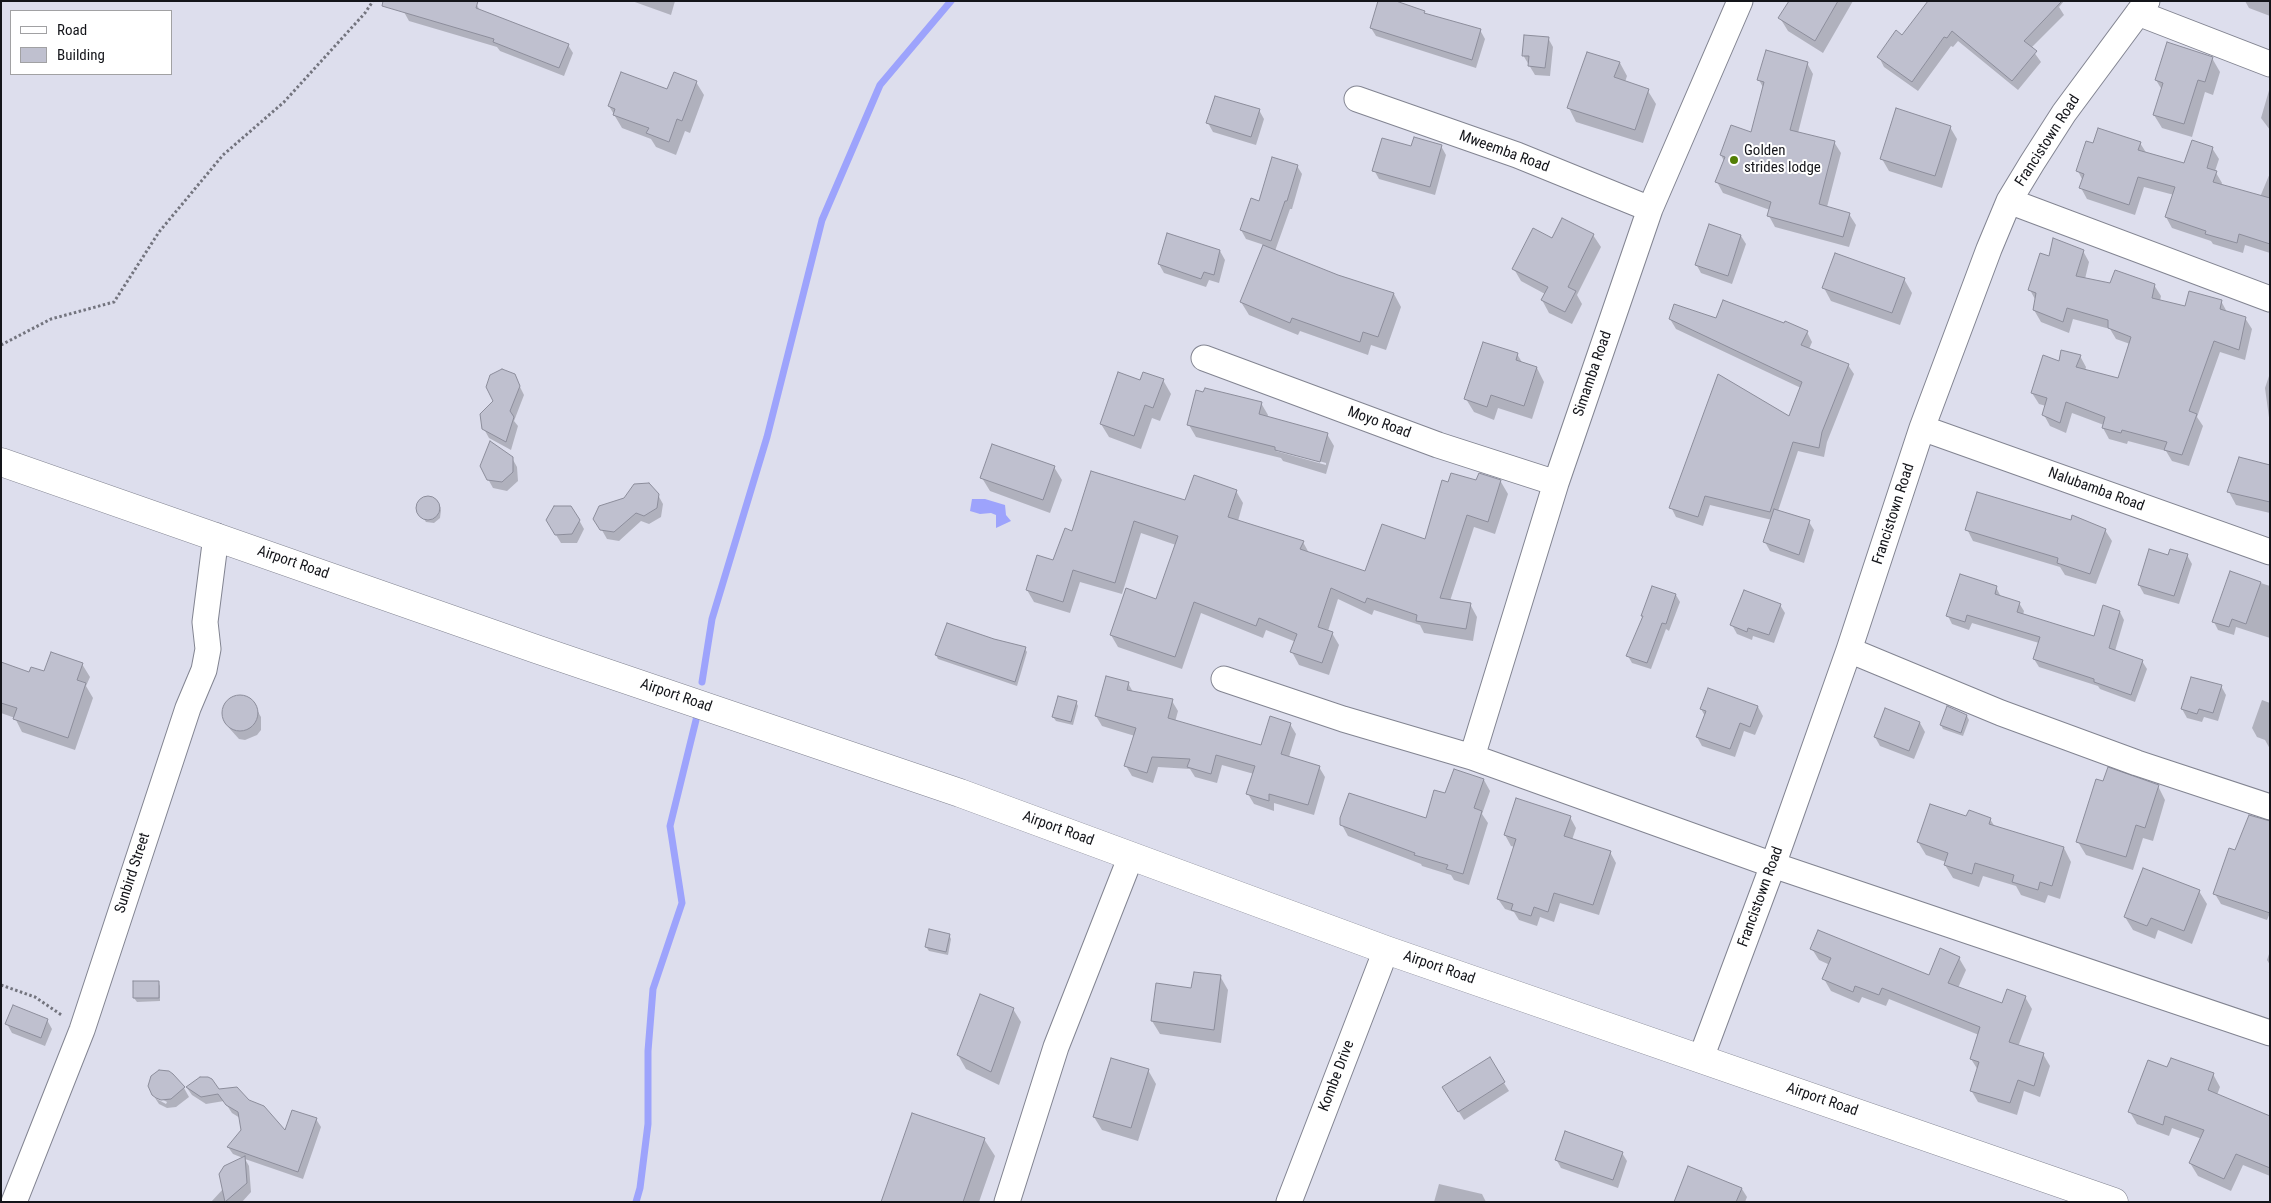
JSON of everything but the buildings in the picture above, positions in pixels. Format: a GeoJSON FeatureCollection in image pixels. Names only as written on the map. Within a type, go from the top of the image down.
{"type":"FeatureCollection","features":[{"type":"Feature","properties":{"kind":"street","name":"Simamba Road"},"geometry":{"type":"LineString","coordinates":[[1472,757],[1556,483],[1650,209],[1740,1]]}},
{"type":"Feature","properties":{"kind":"street"},"geometry":{"type":"LineString","coordinates":[[2143,7],[2270,64]]}},
{"type":"Feature","properties":{"kind":"street","name":"Francistown Road"},"geometry":{"type":"LineString","coordinates":[[1701,1058],[1773,865],[1849,650],[1922,428],[2009,200],[2064,113],[2143,7]]}},
{"type":"Feature","properties":{"kind":"street","name":"Mweemba Road"},"geometry":{"type":"LineString","coordinates":[[1357,99],[1517,155],[1650,209]]}},
{"type":"Feature","properties":{"kind":"street"},"geometry":{"type":"LineString","coordinates":[[2009,200],[2270,299]]}},
{"type":"Feature","properties":{"kind":"street","name":"Moyo Road"},"geometry":{"type":"LineString","coordinates":[[1204,358],[1438,445],[1556,483]]}},
{"type":"Feature","properties":{"kind":"street","name":"Nalubamba Road"},"geometry":{"type":"LineString","coordinates":[[1922,428],[2270,552]]}},
{"type":"Feature","properties":{"kind":"street","name":"Airport Road"},"geometry":{"type":"LineString","coordinates":[[1,462],[536,649],[960,793],[1386,950],[2114,1202]]}},
{"type":"Feature","properties":{"kind":"street","name":"Sunbird Street"},"geometry":{"type":"LineString","coordinates":[[14,1202],[82,1030],[188,708],[204,670],[208,649],[205,622],[216,536]]}},
{"type":"Feature","properties":{"kind":"street"},"geometry":{"type":"LineString","coordinates":[[1849,650],[2010,716],[2137,763],[2270,807]]}},
{"type":"Feature","properties":{"kind":"street"},"geometry":{"type":"LineString","coordinates":[[1224,679],[1343,720],[1472,757],[1773,865],[2270,1033]]}},
{"type":"Feature","properties":{"kind":"street"},"geometry":{"type":"LineString","coordinates":[[1007,1202],[1056,1047],[1131,856]]}},
{"type":"Feature","properties":{"kind":"street","name":"Kombe Drive"},"geometry":{"type":"LineString","coordinates":[[1289,1202],[1386,950]]}},
{"type":"Feature","properties":{"kind":"path"},"geometry":{"type":"LineString","coordinates":[[1,345],[52,319],[114,302],[159,232],[223,155],[284,102],[365,13],[373,1]]}},
{"type":"Feature","properties":{"kind":"path"},"geometry":{"type":"LineString","coordinates":[[1,985],[36,996],[82,1030]]}},
{"type":"Feature","properties":{"kind":"water"},"geometry":{"type":"Polygon","coordinates":[[[972,499],[985,499],[1005,505],[1006,515],[1011,521],[996,528],[996,515],[970,511],[972,499]]]}},
{"type":"Feature","properties":{"kind":"waterway"},"geometry":{"type":"LineString","coordinates":[[702,682],[712,619],[767,437],[822,220],[880,85],[951,1]]}},
{"type":"Feature","properties":{"kind":"waterway"},"geometry":{"type":"LineString","coordinates":[[636,1202],[640,1188],[648,1124],[648,1051],[653,989],[682,903],[670,826],[697,716]]}},
{"type":"Feature","properties":{"kind":"place","name":"Golden strides lodge"},"geometry":{"type":"Point","coordinates":[1734,160]}}]}
